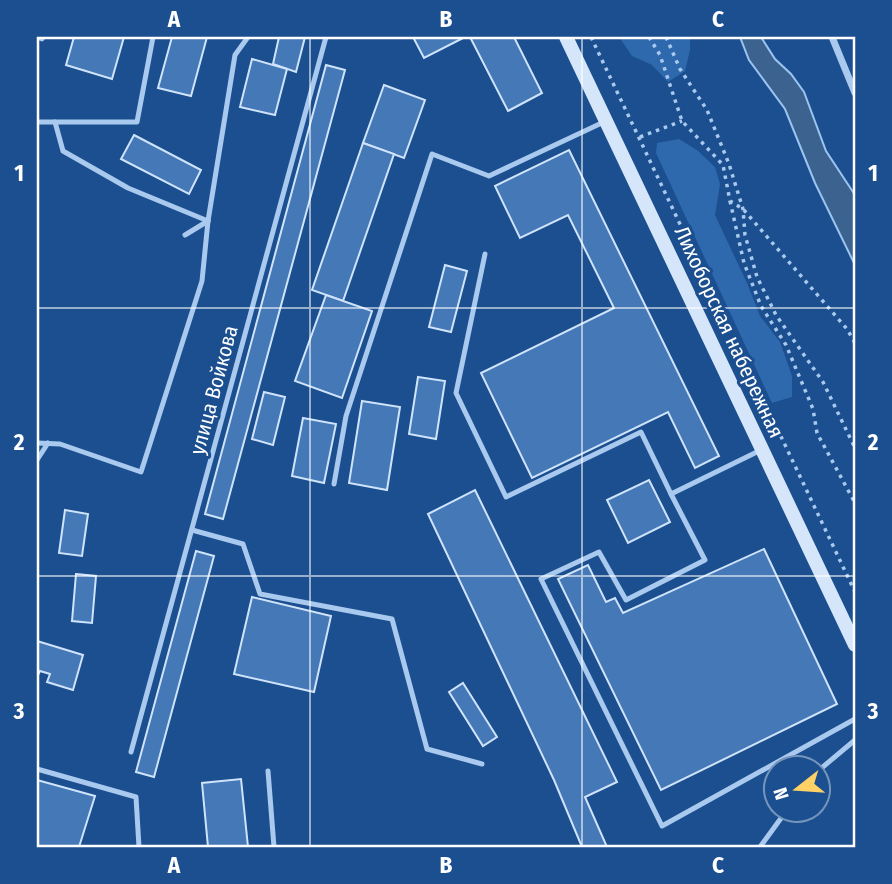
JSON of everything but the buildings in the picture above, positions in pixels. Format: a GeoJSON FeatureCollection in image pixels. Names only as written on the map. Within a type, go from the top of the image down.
{"type":"FeatureCollection","features":[{"type":"Feature","properties":{"kind":"street","name":"Лихоборская набережная"},"geometry":{"type":"LineString","coordinates":[[566,37],[855,645]]}},
{"type":"Feature","properties":{"kind":"street"},"geometry":{"type":"LineString","coordinates":[[832,37],[855,92]]}},
{"type":"Feature","properties":{"kind":"lane"},"geometry":{"type":"LineString","coordinates":[[37,37],[43,37]]}},
{"type":"Feature","properties":{"kind":"lane"},"geometry":{"type":"LineString","coordinates":[[37,121],[137,122],[153,37]]}},
{"type":"Feature","properties":{"kind":"lane"},"geometry":{"type":"LineString","coordinates":[[37,443],[60,444],[141,472],[202,281],[208,221],[235,55],[248,37]]}},
{"type":"Feature","properties":{"kind":"lane","name":"улица Войкова"},"geometry":{"type":"LineString","coordinates":[[131,752],[326,37]]}},
{"type":"Feature","properties":{"kind":"lane"},"geometry":{"type":"LineString","coordinates":[[55,121],[63,151],[128,188],[208,221]]}},
{"type":"Feature","properties":{"kind":"lane"},"geometry":{"type":"LineString","coordinates":[[334,484],[346,416],[432,155],[489,176],[606,121]]}},
{"type":"Feature","properties":{"kind":"lane"},"geometry":{"type":"LineString","coordinates":[[185,235],[208,221]]}},
{"type":"Feature","properties":{"kind":"lane"},"geometry":{"type":"LineString","coordinates":[[485,254],[456,393],[506,497],[641,432],[705,560],[626,600],[599,552],[541,579],[662,826],[855,719]]}},
{"type":"Feature","properties":{"kind":"lane"},"geometry":{"type":"LineString","coordinates":[[37,460],[48,443]]}},
{"type":"Feature","properties":{"kind":"lane"},"geometry":{"type":"LineString","coordinates":[[671,494],[761,450]]}},
{"type":"Feature","properties":{"kind":"lane"},"geometry":{"type":"LineString","coordinates":[[192,530],[243,544],[260,594],[392,619],[426,749],[482,764]]}},
{"type":"Feature","properties":{"kind":"lane"},"geometry":{"type":"LineString","coordinates":[[832,759],[855,740]]}},
{"type":"Feature","properties":{"kind":"lane"},"geometry":{"type":"LineString","coordinates":[[37,769],[136,797],[139,847]]}},
{"type":"Feature","properties":{"kind":"lane"},"geometry":{"type":"LineString","coordinates":[[268,771],[274,847]]}},
{"type":"Feature","properties":{"kind":"lane"},"geometry":{"type":"LineString","coordinates":[[760,847],[777,824]]}},
{"type":"Feature","properties":{"kind":"path"},"geometry":{"type":"LineString","coordinates":[[591,37],[855,592]]}},
{"type":"Feature","properties":{"kind":"path"},"geometry":{"type":"LineString","coordinates":[[649,37],[660,55],[682,121],[723,165],[744,263],[761,306],[786,345],[813,409],[817,433],[855,503]]}},
{"type":"Feature","properties":{"kind":"path"},"geometry":{"type":"LineString","coordinates":[[666,37],[680,69],[707,110],[729,164],[743,209],[745,235],[757,277],[776,316],[822,382],[855,448]]}},
{"type":"Feature","properties":{"kind":"path"},"geometry":{"type":"LineString","coordinates":[[640,137],[682,121]]}},
{"type":"Feature","properties":{"kind":"path"},"geometry":{"type":"LineString","coordinates":[[730,201],[743,209],[847,329],[855,343]]}},
{"type":"Feature","properties":{"kind":"shaded area"},"geometry":{"type":"Polygon","coordinates":[[[619,37],[690,37],[685,71],[668,82],[652,65],[632,56],[619,37]]]}},
{"type":"Feature","properties":{"kind":"shaded area"},"geometry":{"type":"Polygon","coordinates":[[[740,37],[761,37],[775,59],[791,74],[804,92],[826,151],[855,195],[855,265],[815,183],[785,109],[749,60],[740,37]]]}},
{"type":"Feature","properties":{"kind":"shaded area"},"geometry":{"type":"Polygon","coordinates":[[[679,139],[697,150],[715,167],[720,184],[715,215],[760,316],[780,342],[792,376],[792,397],[772,403],[656,153],[657,143],[679,139]]]}}]}
